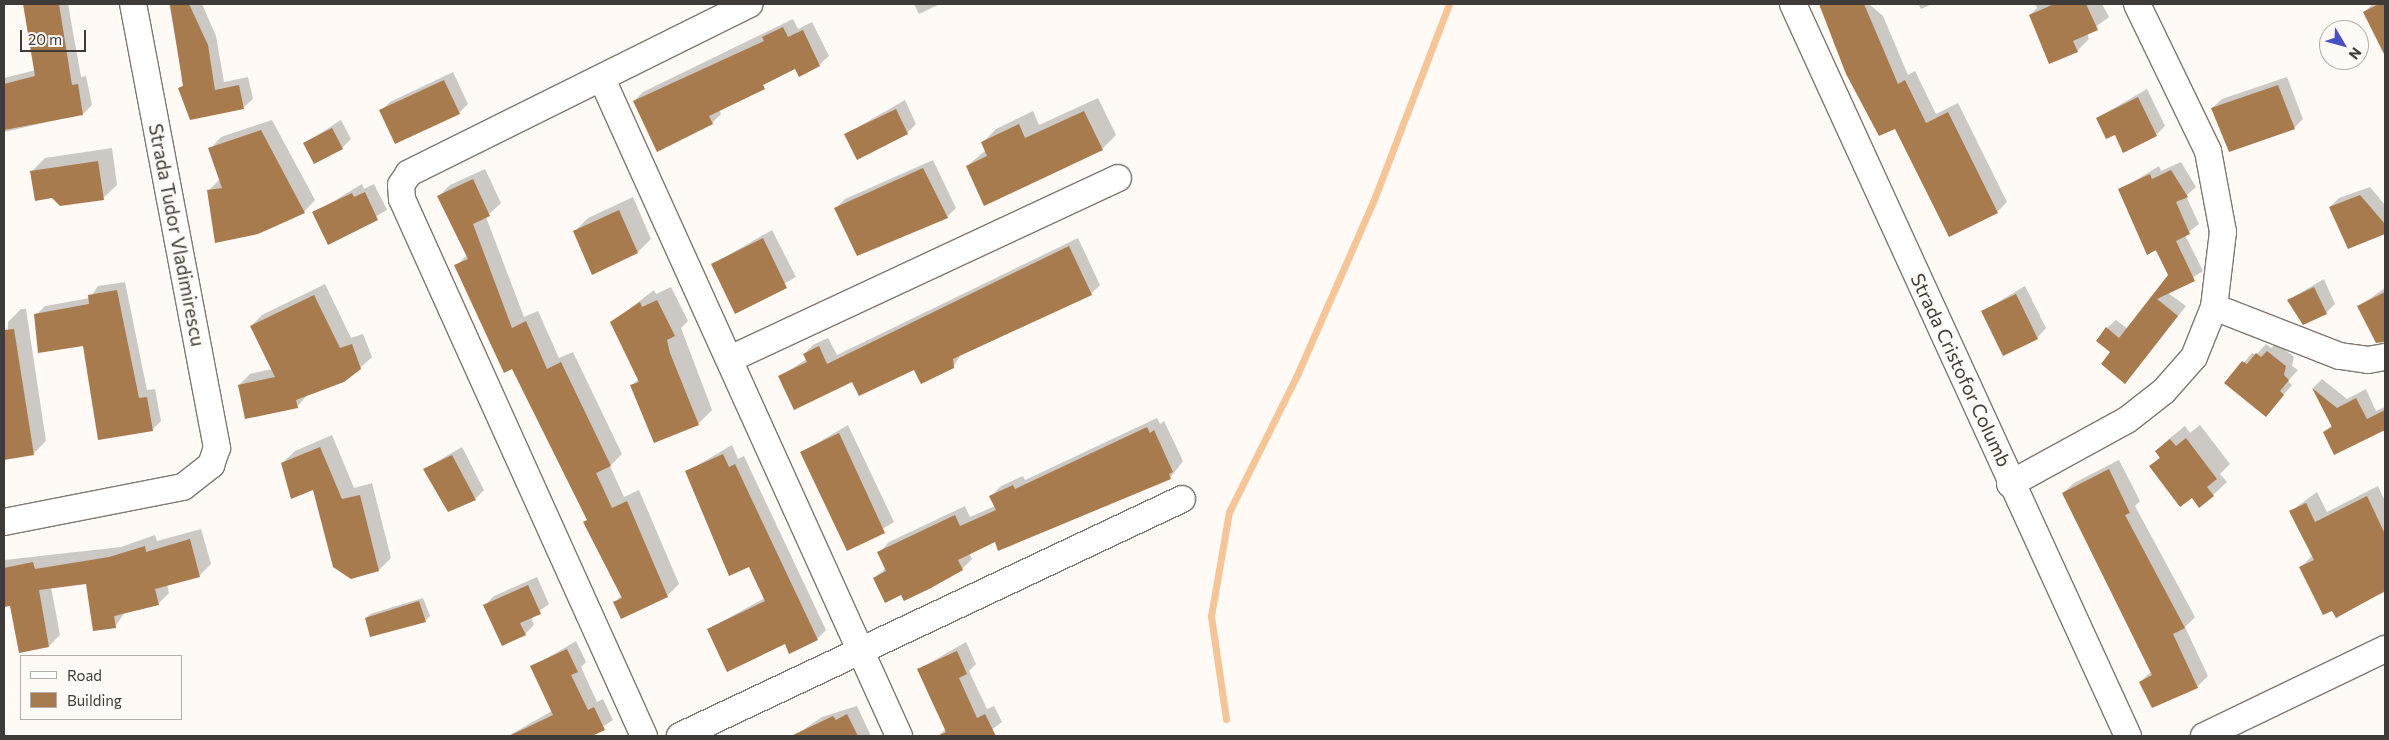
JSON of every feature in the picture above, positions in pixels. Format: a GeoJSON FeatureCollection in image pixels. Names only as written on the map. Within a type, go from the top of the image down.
{"type":"FeatureCollection","features":[{"type":"Feature","properties":{"kind":"street","name":"Strada Tudor Vladimirescu"},"geometry":{"type":"LineString","coordinates":[[4,522],[183,487],[211,465],[217,448],[216,428],[133,4]]}},
{"type":"Feature","properties":{"kind":"street","name":"Strada Cristofor Columb"},"geometry":{"type":"LineString","coordinates":[[1793,4],[2128,736]]}},
{"type":"Feature","properties":{"kind":"street"},"geometry":{"type":"LineString","coordinates":[[2011,483],[2127,420],[2164,391],[2194,357],[2214,307],[2223,232],[2208,151],[2137,4]]}},
{"type":"Feature","properties":{"kind":"street"},"geometry":{"type":"LineString","coordinates":[[644,736],[402,199],[401,185],[409,174],[602,79],[738,6]]}},
{"type":"Feature","properties":{"kind":"street"},"geometry":{"type":"LineString","coordinates":[[602,79],[899,736]]}},
{"type":"Feature","properties":{"kind":"street"},"geometry":{"type":"LineString","coordinates":[[730,359],[1118,178]]}},
{"type":"Feature","properties":{"kind":"street"},"geometry":{"type":"LineString","coordinates":[[2214,307],[2340,356],[2368,360],[2385,357]]}},
{"type":"Feature","properties":{"kind":"street"},"geometry":{"type":"LineString","coordinates":[[680,736],[1182,499]]}},
{"type":"Feature","properties":{"kind":"street"},"geometry":{"type":"LineString","coordinates":[[2204,736],[2385,649]]}},
{"type":"Feature","properties":{"kind":"building"},"geometry":{"type":"Polygon","coordinates":[[[23,4],[59,4],[72,85],[78,84],[83,115],[4,130],[4,84],[35,76],[23,4]]]}},
{"type":"Feature","properties":{"kind":"building"},"geometry":{"type":"Polygon","coordinates":[[[170,4],[189,4],[208,45],[215,90],[239,85],[244,109],[190,120],[178,88],[183,86],[170,4]]]}},
{"type":"Feature","properties":{"kind":"building"},"geometry":{"type":"Polygon","coordinates":[[[1819,4],[1864,4],[1898,84],[1905,80],[1926,123],[1948,112],[1998,213],[1949,237],[1895,129],[1879,136],[1846,74],[1819,4]]]}},
{"type":"Feature","properties":{"kind":"building"},"geometry":{"type":"Polygon","coordinates":[[[2054,4],[2086,4],[2098,30],[2073,41],[2078,52],[2049,64],[2029,15],[2054,4]]]}},
{"type":"Feature","properties":{"kind":"building"},"geometry":{"type":"Polygon","coordinates":[[[2379,4],[2385,4],[2385,56],[2369,24],[2369,20],[2367,20],[2363,12],[2379,4]]]}},
{"type":"Feature","properties":{"kind":"building"},"geometry":{"type":"Polygon","coordinates":[[[783,27],[788,37],[803,30],[820,66],[799,77],[795,69],[763,85],[765,89],[709,116],[713,124],[657,152],[633,101],[764,41],[762,37],[783,27]]]}},
{"type":"Feature","properties":{"kind":"building"},"geometry":{"type":"Polygon","coordinates":[[[444,80],[460,114],[395,144],[379,110],[444,80]]]}},
{"type":"Feature","properties":{"kind":"building"},"geometry":{"type":"Polygon","coordinates":[[[2278,85],[2295,129],[2229,152],[2211,108],[2278,85]]]}},
{"type":"Feature","properties":{"kind":"building"},"geometry":{"type":"Polygon","coordinates":[[[2138,97],[2157,136],[2123,153],[2115,135],[2106,139],[2096,118],[2138,97]]]}},
{"type":"Feature","properties":{"kind":"building"},"geometry":{"type":"Polygon","coordinates":[[[896,109],[908,134],[857,160],[844,134],[896,109]]]}},
{"type":"Feature","properties":{"kind":"building"},"geometry":{"type":"Polygon","coordinates":[[[1084,111],[1103,150],[984,206],[966,166],[987,156],[981,142],[1019,124],[1025,138],[1084,111]]]}},
{"type":"Feature","properties":{"kind":"building"},"geometry":{"type":"Polygon","coordinates":[[[332,128],[343,149],[314,164],[303,143],[332,128]]]}},
{"type":"Feature","properties":{"kind":"building"},"geometry":{"type":"Polygon","coordinates":[[[261,130],[305,213],[258,234],[215,243],[207,190],[222,188],[208,148],[261,130]]]}},
{"type":"Feature","properties":{"kind":"building"},"geometry":{"type":"Polygon","coordinates":[[[98,161],[104,200],[60,206],[52,198],[35,201],[30,171],[98,161]]]}},
{"type":"Feature","properties":{"kind":"building"},"geometry":{"type":"Polygon","coordinates":[[[923,168],[948,218],[857,256],[834,208],[923,168]]]}},
{"type":"Feature","properties":{"kind":"building"},"geometry":{"type":"Polygon","coordinates":[[[2171,170],[2188,197],[2176,202],[2190,234],[2176,241],[2195,281],[2157,299],[2178,316],[2125,384],[2101,364],[2110,352],[2096,341],[2106,327],[2119,338],[2168,275],[2156,250],[2147,255],[2118,189],[2150,174],[2152,179],[2171,170]]]}},
{"type":"Feature","properties":{"kind":"building"},"geometry":{"type":"Polygon","coordinates":[[[473,179],[490,216],[473,224],[512,328],[526,321],[547,369],[561,362],[611,466],[596,473],[612,508],[627,501],[668,597],[621,619],[613,602],[622,598],[583,522],[587,520],[512,369],[504,373],[454,265],[468,259],[437,196],[473,179]]]}},
{"type":"Feature","properties":{"kind":"building"},"geometry":{"type":"Polygon","coordinates":[[[365,192],[378,220],[328,245],[312,212],[352,193],[354,197],[365,192]]]}},
{"type":"Feature","properties":{"kind":"building"},"geometry":{"type":"Polygon","coordinates":[[[2360,195],[2385,224],[2385,234],[2348,249],[2329,207],[2360,195]]]}},
{"type":"Feature","properties":{"kind":"building"},"geometry":{"type":"Polygon","coordinates":[[[619,210],[638,253],[592,275],[573,231],[619,210]]]}},
{"type":"Feature","properties":{"kind":"building"},"geometry":{"type":"Polygon","coordinates":[[[763,238],[787,288],[735,314],[711,264],[763,238]]]}},
{"type":"Feature","properties":{"kind":"building"},"geometry":{"type":"Polygon","coordinates":[[[1069,246],[1092,295],[953,359],[954,368],[921,384],[914,370],[859,396],[852,382],[794,410],[778,376],[807,362],[803,354],[819,346],[827,364],[1069,246]]]}},
{"type":"Feature","properties":{"kind":"building"},"geometry":{"type":"Polygon","coordinates":[[[2314,287],[2327,314],[2303,325],[2287,300],[2314,287]]]}},
{"type":"Feature","properties":{"kind":"building"},"geometry":{"type":"Polygon","coordinates":[[[117,290],[139,398],[147,397],[153,431],[98,440],[83,346],[38,353],[34,314],[89,304],[88,295],[117,290]]]}},
{"type":"Feature","properties":{"kind":"building"},"geometry":{"type":"Polygon","coordinates":[[[2385,292],[2385,342],[2376,343],[2357,306],[2385,292]]]}},
{"type":"Feature","properties":{"kind":"building"},"geometry":{"type":"Polygon","coordinates":[[[2016,294],[2038,339],[2003,356],[1981,311],[2016,294]]]}},
{"type":"Feature","properties":{"kind":"building"},"geometry":{"type":"Polygon","coordinates":[[[314,295],[340,348],[352,344],[361,369],[344,382],[296,400],[298,408],[245,419],[238,385],[275,377],[250,326],[314,295]]]}},
{"type":"Feature","properties":{"kind":"building"},"geometry":{"type":"Polygon","coordinates":[[[657,300],[675,336],[667,340],[670,353],[699,425],[654,443],[630,385],[639,382],[610,322],[640,302],[642,307],[657,300]]]}},
{"type":"Feature","properties":{"kind":"building"},"geometry":{"type":"Polygon","coordinates":[[[14,329],[34,455],[4,460],[4,330],[14,329]]]}},
{"type":"Feature","properties":{"kind":"building"},"geometry":{"type":"Polygon","coordinates":[[[2267,351],[2286,366],[2284,375],[2289,380],[2280,391],[2284,395],[2266,417],[2224,383],[2242,361],[2247,364],[2256,353],[2261,357],[2267,351]]]}},
{"type":"Feature","properties":{"kind":"building"},"geometry":{"type":"Polygon","coordinates":[[[2312,388],[2337,408],[2356,398],[2367,419],[2385,410],[2385,430],[2334,455],[2323,432],[2332,427],[2312,388]]]}},
{"type":"Feature","properties":{"kind":"building"},"geometry":{"type":"Polygon","coordinates":[[[1147,427],[1150,433],[1154,430],[1173,472],[1169,474],[1171,479],[998,551],[995,542],[958,560],[963,570],[931,588],[904,601],[901,595],[885,603],[873,578],[886,571],[877,552],[955,515],[960,526],[996,510],[989,496],[1013,485],[1015,489],[1147,427]]]}},
{"type":"Feature","properties":{"kind":"building"},"geometry":{"type":"Polygon","coordinates":[[[839,433],[885,533],[847,551],[800,452],[839,433]]]}},
{"type":"Feature","properties":{"kind":"building"},"geometry":{"type":"Polygon","coordinates":[[[2186,438],[2217,479],[2207,487],[2214,496],[2199,508],[2192,498],[2180,507],[2149,466],[2160,458],[2155,451],[2170,439],[2176,446],[2186,438]]]}},
{"type":"Feature","properties":{"kind":"building"},"geometry":{"type":"Polygon","coordinates":[[[320,447],[342,499],[360,495],[379,571],[351,579],[333,567],[313,490],[291,499],[281,463],[320,447]]]}},
{"type":"Feature","properties":{"kind":"building"},"geometry":{"type":"Polygon","coordinates":[[[723,454],[729,467],[735,464],[818,640],[789,654],[785,644],[727,672],[707,629],[765,601],[749,567],[729,576],[685,471],[723,454]]]}},
{"type":"Feature","properties":{"kind":"building"},"geometry":{"type":"Polygon","coordinates":[[[452,455],[476,500],[448,512],[423,469],[452,455]]]}},
{"type":"Feature","properties":{"kind":"building"},"geometry":{"type":"Polygon","coordinates":[[[2109,469],[2130,513],[2125,515],[2185,628],[2173,634],[2198,688],[2152,708],[2139,682],[2152,675],[2062,493],[2109,469]]]}},
{"type":"Feature","properties":{"kind":"building"},"geometry":{"type":"Polygon","coordinates":[[[2367,496],[2385,534],[2385,591],[2336,618],[2332,611],[2323,615],[2299,567],[2314,560],[2289,511],[2306,503],[2315,522],[2367,496]]]}},
{"type":"Feature","properties":{"kind":"building"},"geometry":{"type":"Polygon","coordinates":[[[190,539],[200,577],[155,589],[159,605],[114,616],[116,628],[93,631],[86,584],[39,590],[49,647],[19,653],[10,606],[4,607],[4,568],[33,562],[35,569],[109,557],[145,546],[146,552],[190,539]]]}},
{"type":"Feature","properties":{"kind":"building"},"geometry":{"type":"Polygon","coordinates":[[[528,585],[541,614],[520,623],[526,635],[502,646],[483,605],[528,585]]]}},
{"type":"Feature","properties":{"kind":"building"},"geometry":{"type":"Polygon","coordinates":[[[419,601],[426,622],[370,637],[365,618],[419,601]]]}},
{"type":"Feature","properties":{"kind":"building"},"geometry":{"type":"Polygon","coordinates":[[[567,649],[578,672],[571,675],[588,710],[594,707],[605,730],[592,736],[509,736],[553,715],[530,666],[567,649]]]}},
{"type":"Feature","properties":{"kind":"building"},"geometry":{"type":"Polygon","coordinates":[[[957,651],[967,674],[959,678],[977,718],[985,714],[996,736],[938,736],[946,732],[917,669],[957,651]]]}},
{"type":"Feature","properties":{"kind":"building"},"geometry":{"type":"Polygon","coordinates":[[[847,714],[858,736],[791,736],[833,716],[836,720],[847,714]]]}},
{"type":"Feature","properties":{"kind":"waterway"},"geometry":{"type":"LineString","coordinates":[[1226,719],[1211,616],[1229,512],[1297,375],[1373,202],[1449,4]]}}]}
